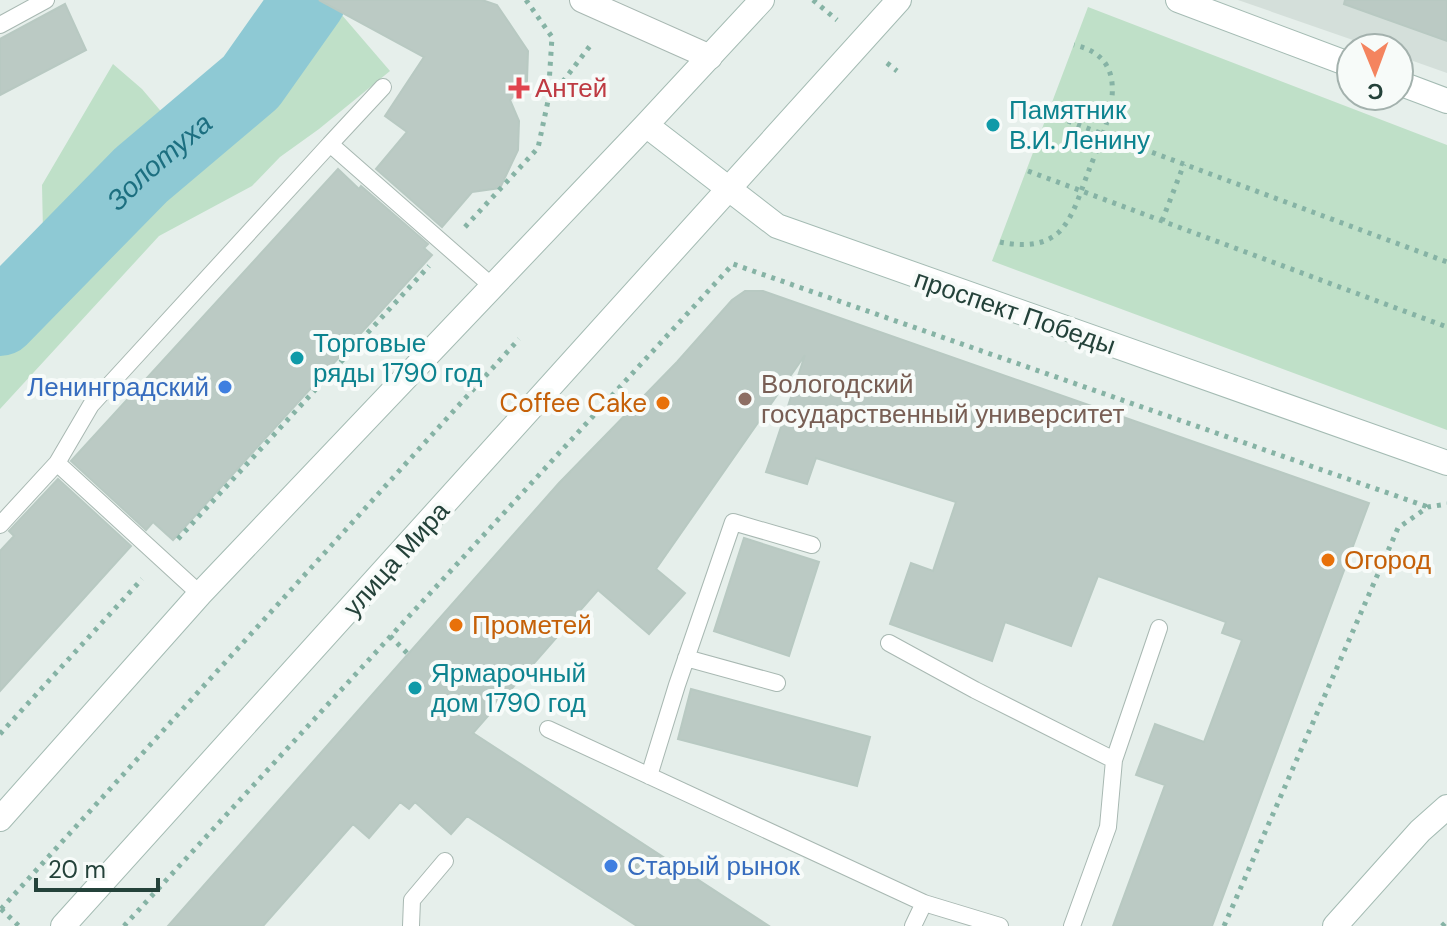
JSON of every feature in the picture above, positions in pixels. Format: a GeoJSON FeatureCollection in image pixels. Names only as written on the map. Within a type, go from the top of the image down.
{"type":"FeatureCollection","features":[{"type":"Feature","properties":{"kind":"main road"},"geometry":{"type":"LineString","coordinates":[[582,0],[710,57]]}},
{"type":"Feature","properties":{"kind":"main road"},"geometry":{"type":"LineString","coordinates":[[0,819],[200,594],[762,0]]}},
{"type":"Feature","properties":{"kind":"main road","name":"улица Мира"},"geometry":{"type":"LineString","coordinates":[[63,926],[899,0]]}},
{"type":"Feature","properties":{"kind":"main road"},"geometry":{"type":"LineString","coordinates":[[1178,0],[1335,59]]}},
{"type":"Feature","properties":{"kind":"main road"},"geometry":{"type":"LineString","coordinates":[[1415,89],[1447,101]]}},
{"type":"Feature","properties":{"kind":"main road"},"geometry":{"type":"LineString","coordinates":[[646,125],[729,191]]}},
{"type":"Feature","properties":{"kind":"main road","name":"проспект Победы"},"geometry":{"type":"LineString","coordinates":[[729,191],[777,226],[1447,463]]}},
{"type":"Feature","properties":{"kind":"main road"},"geometry":{"type":"LineString","coordinates":[[1335,926],[1420,831],[1447,807]]}},
{"type":"Feature","properties":{"kind":"lane"},"geometry":{"type":"LineString","coordinates":[[0,25],[46,0]]}},
{"type":"Feature","properties":{"kind":"lane"},"geometry":{"type":"LineString","coordinates":[[0,525],[57,463],[91,405],[383,87]]}},
{"type":"Feature","properties":{"kind":"lane"},"geometry":{"type":"LineString","coordinates":[[330,144],[493,287]]}},
{"type":"Feature","properties":{"kind":"lane"},"geometry":{"type":"LineString","coordinates":[[57,463],[200,594]]}},
{"type":"Feature","properties":{"kind":"lane"},"geometry":{"type":"LineString","coordinates":[[649,776],[733,522],[812,545]]}},
{"type":"Feature","properties":{"kind":"lane"},"geometry":{"type":"LineString","coordinates":[[1072,926],[1108,827],[1114,760],[1159,628]]}},
{"type":"Feature","properties":{"kind":"lane"},"geometry":{"type":"LineString","coordinates":[[889,643],[1114,760]]}},
{"type":"Feature","properties":{"kind":"lane"},"geometry":{"type":"LineString","coordinates":[[686,658],[777,683]]}},
{"type":"Feature","properties":{"kind":"lane"},"geometry":{"type":"LineString","coordinates":[[548,729],[924,903],[1000,926]]}},
{"type":"Feature","properties":{"kind":"lane"},"geometry":{"type":"LineString","coordinates":[[411,926],[412,900],[445,861]]}},
{"type":"Feature","properties":{"kind":"lane"},"geometry":{"type":"LineString","coordinates":[[913,926],[924,903]]}},
{"type":"Feature","properties":{"kind":"path"},"geometry":{"type":"LineString","coordinates":[[0,734],[538,148],[548,101],[552,37],[526,0]]}},
{"type":"Feature","properties":{"kind":"path"},"geometry":{"type":"LineString","coordinates":[[548,101],[614,14]]}},
{"type":"Feature","properties":{"kind":"path"},"geometry":{"type":"LineString","coordinates":[[1000,242],[1026,244],[1048,239],[1059,232],[1081,191],[1104,134],[1114,95],[1113,82],[1099,57],[1086,48],[1074,45]]}},
{"type":"Feature","properties":{"kind":"path"},"geometry":{"type":"LineString","coordinates":[[1049,114],[1447,262]]}},
{"type":"Feature","properties":{"kind":"path"},"geometry":{"type":"LineString","coordinates":[[1162,221],[1184,164]]}},
{"type":"Feature","properties":{"kind":"path"},"geometry":{"type":"LineString","coordinates":[[1028,171],[1447,327]]}},
{"type":"Feature","properties":{"kind":"path"},"geometry":{"type":"LineString","coordinates":[[124,926],[733,264],[1428,507]]}},
{"type":"Feature","properties":{"kind":"path"},"geometry":{"type":"LineString","coordinates":[[19,926],[0,909],[519,339]]}},
{"type":"Feature","properties":{"kind":"path"},"geometry":{"type":"LineString","coordinates":[[1224,926],[1398,528],[1428,507],[1447,504]]}},
{"type":"Feature","properties":{"kind":"path"},"geometry":{"type":"LineString","coordinates":[[390,636],[408,654]]}},
{"type":"Feature","properties":{"kind":"path"},"geometry":{"type":"LineString","coordinates":[[1442,926],[1447,921]]}},
{"type":"Feature","properties":{"kind":"shaded area"},"geometry":{"type":"Polygon","coordinates":[[[1238,0],[1447,0],[1447,73],[1415,62],[1415,32],[1335,34],[1238,0]]]}},
{"type":"Feature","properties":{"kind":"green space"},"geometry":{"type":"Polygon","coordinates":[[[310,0],[329,0],[390,71],[280,157],[252,186],[159,236],[0,409],[0,276],[43,232],[42,185],[113,64],[142,89],[176,129],[255,87],[310,0]]]}},
{"type":"Feature","properties":{"kind":"green space"},"geometry":{"type":"Polygon","coordinates":[[[1088,7],[1335,102],[1335,112],[1361,112],[1447,145],[1447,430],[992,261],[1088,7]]]}},
{"type":"Feature","properties":{"kind":"building"},"geometry":{"type":"Polygon","coordinates":[[[319,0],[482,0],[497,5],[528,51],[527,81],[510,100],[519,121],[518,150],[500,188],[472,192],[442,227],[376,169],[407,132],[385,116],[424,57],[319,0]]]}},
{"type":"Feature","properties":{"kind":"building"},"geometry":{"type":"Polygon","coordinates":[[[1345,0],[1447,0],[1447,41],[1344,4],[1345,0]]]}},
{"type":"Feature","properties":{"kind":"building"},"geometry":{"type":"Polygon","coordinates":[[[65,4],[86,50],[0,95],[0,39],[65,4]]]}},
{"type":"Feature","properties":{"kind":"building","name":"Ленинградский"},"geometry":{"type":"Polygon","coordinates":[[[338,169],[428,244],[424,248],[432,255],[173,540],[153,522],[146,530],[71,461],[338,169]]]}},
{"type":"Feature","properties":{"kind":"building"},"geometry":{"type":"Polygon","coordinates":[[[745,291],[763,291],[1369,503],[1212,926],[1113,926],[1165,785],[1136,775],[1155,724],[1204,742],[1242,640],[1222,633],[1226,622],[1098,576],[1071,646],[1005,622],[992,661],[890,624],[911,563],[933,571],[956,502],[816,458],[807,484],[766,472],[805,355],[656,569],[685,593],[649,634],[598,590],[473,733],[769,926],[637,926],[467,816],[451,834],[415,802],[409,809],[400,802],[369,838],[353,824],[263,926],[168,926],[559,483],[677,362],[732,300],[745,291]]]}},
{"type":"Feature","properties":{"kind":"building"},"geometry":{"type":"Polygon","coordinates":[[[58,479],[131,546],[0,691],[0,551],[14,536],[9,531],[58,479]]]}},
{"type":"Feature","properties":{"kind":"building"},"geometry":{"type":"Polygon","coordinates":[[[744,538],[819,562],[789,656],[714,631],[744,538]]]}},
{"type":"Feature","properties":{"kind":"building"},"geometry":{"type":"Polygon","coordinates":[[[691,689],[870,737],[857,786],[678,739],[691,689]]]}},
{"type":"Feature","properties":{"kind":"waterway","name":"Золотуха"},"geometry":{"type":"LineString","coordinates":[[0,319],[141,175],[251,82],[309,0]]}},
{"type":"Feature","properties":{"kind":"place","name":"Антей"},"geometry":{"type":"Point","coordinates":[519,88]}},
{"type":"Feature","properties":{"kind":"place","name":"Памятник В.И. Ленину"},"geometry":{"type":"Point","coordinates":[993,125]}},
{"type":"Feature","properties":{"kind":"place","name":"Торговые ряды 1790 год"},"geometry":{"type":"Point","coordinates":[297,358]}},
{"type":"Feature","properties":{"kind":"place","name":"Ленинградский"},"geometry":{"type":"Point","coordinates":[225,387]}},
{"type":"Feature","properties":{"kind":"place","name":"Вологодский государственный университет"},"geometry":{"type":"Point","coordinates":[745,399]}},
{"type":"Feature","properties":{"kind":"place","name":"Coffee Cake"},"geometry":{"type":"Point","coordinates":[663,403]}},
{"type":"Feature","properties":{"kind":"place","name":"Огород"},"geometry":{"type":"Point","coordinates":[1328,560]}},
{"type":"Feature","properties":{"kind":"place","name":"Прометей"},"geometry":{"type":"Point","coordinates":[456,625]}},
{"type":"Feature","properties":{"kind":"place","name":"Ярмарочный дом 1790 год"},"geometry":{"type":"Point","coordinates":[415,688]}},
{"type":"Feature","properties":{"kind":"place","name":"Старый рынок"},"geometry":{"type":"Point","coordinates":[611,866]}}]}
